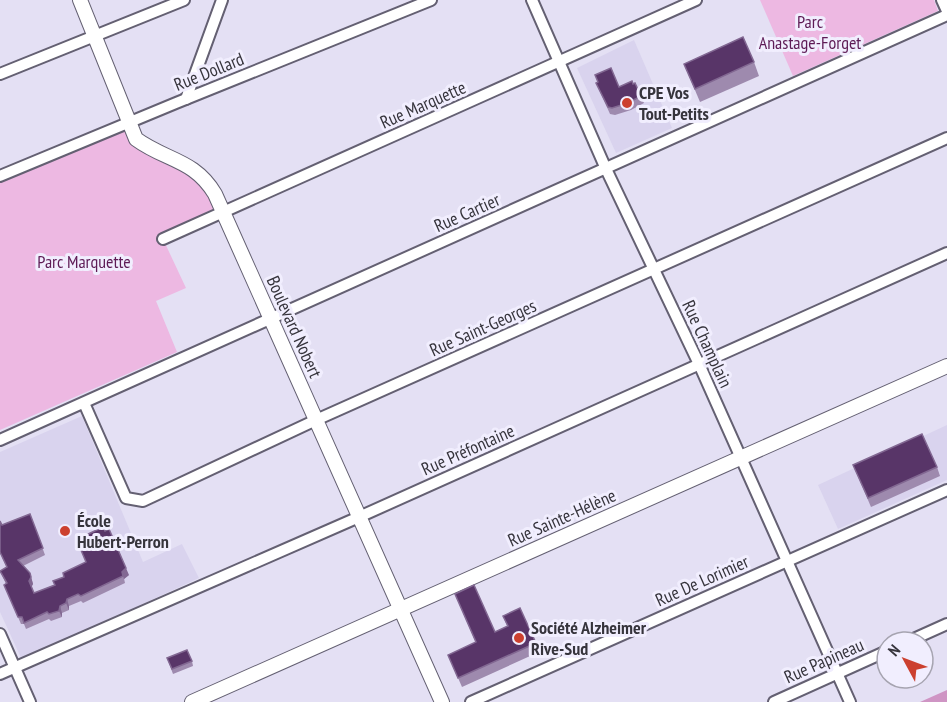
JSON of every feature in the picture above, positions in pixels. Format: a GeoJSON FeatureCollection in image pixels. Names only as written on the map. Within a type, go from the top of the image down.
{"type":"FeatureCollection","features":[{"type":"Feature","properties":{"kind":"street","name":"Boulevard Nobert"},"geometry":{"type":"LineString","coordinates":[[80,0],[136,139],[147,147],[196,170],[207,181],[224,213],[442,702]]}},
{"type":"Feature","properties":{"kind":"street"},"geometry":{"type":"LineString","coordinates":[[0,74],[184,0]]}},
{"type":"Feature","properties":{"kind":"street"},"geometry":{"type":"LineString","coordinates":[[186,99],[222,0]]}},
{"type":"Feature","properties":{"kind":"street","name":"Rue Dollard"},"geometry":{"type":"LineString","coordinates":[[0,176],[431,0]]}},
{"type":"Feature","properties":{"kind":"street","name":"Rue Champlain"},"geometry":{"type":"LineString","coordinates":[[532,0],[606,169],[699,364],[850,702]]}},
{"type":"Feature","properties":{"kind":"street","name":"Rue Marquette"},"geometry":{"type":"LineString","coordinates":[[163,239],[696,0]]}},
{"type":"Feature","properties":{"kind":"street"},"geometry":{"type":"LineString","coordinates":[[942,0],[947,11]]}},
{"type":"Feature","properties":{"kind":"street","name":"Rue Cartier"},"geometry":{"type":"LineString","coordinates":[[0,440],[947,15]]}},
{"type":"Feature","properties":{"kind":"street","name":"Rue Saint-Georges"},"geometry":{"type":"LineString","coordinates":[[84,403],[126,498],[143,501],[316,420],[947,138]]}},
{"type":"Feature","properties":{"kind":"street","name":"Rue Préfontaine"},"geometry":{"type":"LineString","coordinates":[[0,674],[359,517],[947,253]]}},
{"type":"Feature","properties":{"kind":"street","name":"Rue Sainte-Hélène"},"geometry":{"type":"LineString","coordinates":[[192,702],[947,366]]}},
{"type":"Feature","properties":{"kind":"street","name":"Rue De Lorimier"},"geometry":{"type":"LineString","coordinates":[[471,702],[947,490]]}},
{"type":"Feature","properties":{"kind":"street"},"geometry":{"type":"LineString","coordinates":[[0,634],[30,702]]}},
{"type":"Feature","properties":{"kind":"street","name":"Rue Papineau"},"geometry":{"type":"LineString","coordinates":[[774,702],[875,656]]}},
{"type":"Feature","properties":{"kind":"shaded area","name":"CPE Vos Tout-Petits"},"geometry":{"type":"Polygon","coordinates":[[[634,40],[672,128],[616,153],[577,68],[634,40]]]}},
{"type":"Feature","properties":{"kind":"shaded area","name":"École Hubert-Perron"},"geometry":{"type":"Polygon","coordinates":[[[82,416],[143,562],[182,544],[199,578],[22,660],[0,612],[0,452],[82,416]]]}},
{"type":"Feature","properties":{"kind":"shaded area"},"geometry":{"type":"Polygon","coordinates":[[[947,425],[947,480],[838,529],[818,485],[947,425]]]}},
{"type":"Feature","properties":{"kind":"shaded area"},"geometry":{"type":"Polygon","coordinates":[[[947,690],[947,702],[920,702],[947,690]]]}},
{"type":"Feature","properties":{"kind":"green space","name":"Parc Anastage-Forget"},"geometry":{"type":"Polygon","coordinates":[[[760,0],[934,0],[938,11],[793,76],[760,0]]]}},
{"type":"Feature","properties":{"kind":"green space","name":"Parc Marquette"},"geometry":{"type":"Polygon","coordinates":[[[129,122],[138,144],[188,169],[224,213],[163,239],[186,288],[156,301],[177,352],[0,430],[0,181],[129,122]]]}},
{"type":"Feature","properties":{"kind":"building"},"geometry":{"type":"Polygon","coordinates":[[[743,37],[754,62],[695,89],[684,64],[743,37]]]}},
{"type":"Feature","properties":{"kind":"building"},"geometry":{"type":"Polygon","coordinates":[[[611,68],[619,87],[632,81],[641,96],[628,103],[608,107],[596,83],[598,82],[595,75],[611,68]]]}},
{"type":"Feature","properties":{"kind":"building"},"geometry":{"type":"Polygon","coordinates":[[[922,434],[937,467],[868,498],[853,465],[922,434]]]}},
{"type":"Feature","properties":{"kind":"building","name":"École Hubert-Perron"},"geometry":{"type":"Polygon","coordinates":[[[30,514],[43,548],[18,560],[30,573],[29,581],[34,593],[55,585],[53,581],[64,577],[63,573],[86,562],[78,543],[85,540],[84,536],[103,527],[105,531],[109,529],[126,568],[122,572],[123,576],[81,596],[78,594],[67,599],[66,603],[60,606],[59,611],[49,614],[47,612],[24,623],[22,617],[18,617],[4,585],[7,583],[0,571],[7,567],[0,552],[0,521],[2,525],[30,514]]]}},
{"type":"Feature","properties":{"kind":"building","name":"Société Alzheimer Rive-Sud"},"geometry":{"type":"Polygon","coordinates":[[[474,585],[495,632],[508,626],[503,616],[520,608],[536,643],[458,678],[448,655],[476,642],[455,594],[474,585]]]}},
{"type":"Feature","properties":{"kind":"building"},"geometry":{"type":"Polygon","coordinates":[[[187,650],[192,661],[172,669],[167,658],[187,650]]]}},
{"type":"Feature","properties":{"kind":"place","name":"CPE Vos Tout-Petits"},"geometry":{"type":"Point","coordinates":[627,103]}},
{"type":"Feature","properties":{"kind":"place","name":"École Hubert-Perron"},"geometry":{"type":"Point","coordinates":[65,531]}},
{"type":"Feature","properties":{"kind":"place","name":"Société Alzheimer Rive-Sud"},"geometry":{"type":"Point","coordinates":[519,638]}}]}
